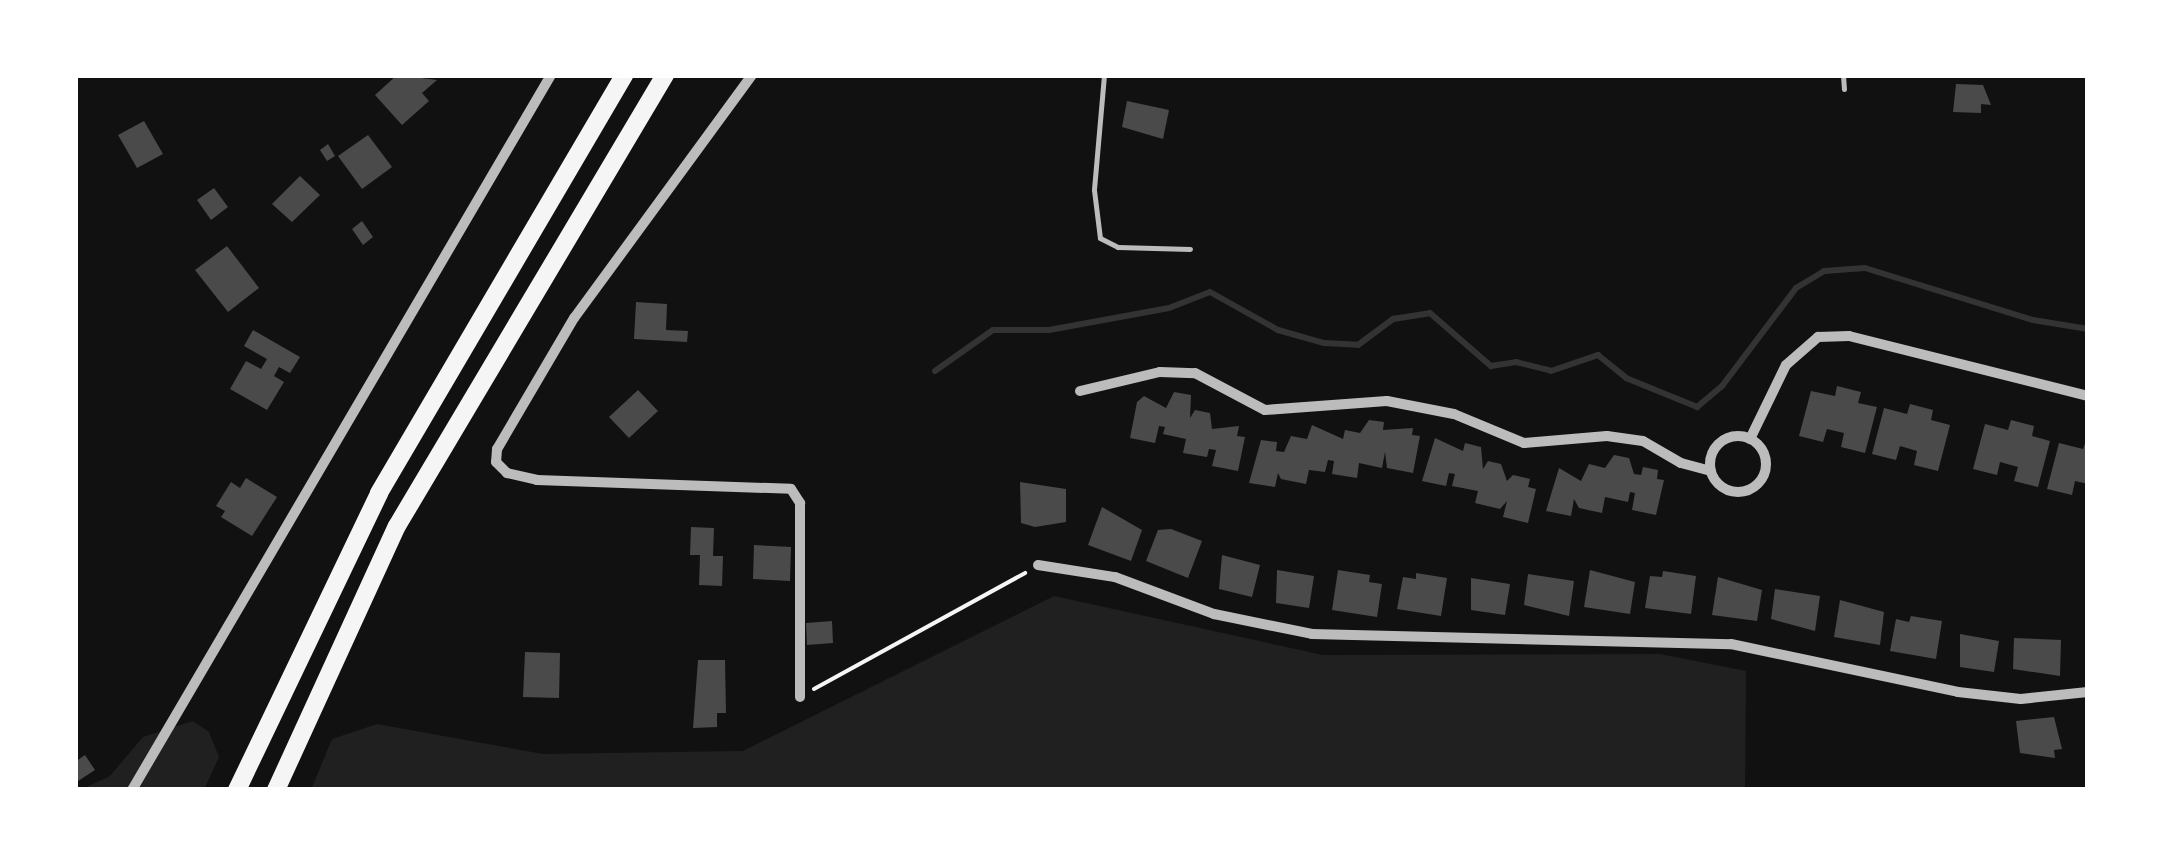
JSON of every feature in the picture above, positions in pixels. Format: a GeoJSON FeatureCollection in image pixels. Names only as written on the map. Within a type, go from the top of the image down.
{"type":"FeatureCollection","features":[{"type":"Feature","properties":{"kind":"highway"},"geometry":{"type":"LineString","coordinates":[[236,790],[314,616],[379,493],[624,75]]}},
{"type":"Feature","properties":{"kind":"highway"},"geometry":{"type":"LineString","coordinates":[[276,790],[397,526],[665,75]]}},
{"type":"Feature","properties":{"kind":"street"},"geometry":{"type":"LineString","coordinates":[[132,790],[551,75]]}},
{"type":"Feature","properties":{"kind":"street"},"geometry":{"type":"LineString","coordinates":[[752,75],[574,318],[497,449],[496,462],[507,473],[537,480],[790,489],[800,504],[800,697]]}},
{"type":"Feature","properties":{"kind":"street"},"geometry":{"type":"LineString","coordinates":[[1750,439],[1786,364],[1818,337],[1849,336],[2088,396]]}},
{"type":"Feature","properties":{"kind":"street"},"geometry":{"type":"LineString","coordinates":[[1080,392],[1160,372],[1196,373],[1265,410],[1387,401],[1454,414],[1524,443],[1607,436],[1643,441],[1681,463],[1711,471],[1730,491],[1756,486],[1766,461],[1750,439]]}},
{"type":"Feature","properties":{"kind":"street"},"geometry":{"type":"LineString","coordinates":[[1711,471],[1713,454],[1724,440],[1750,439]]}},
{"type":"Feature","properties":{"kind":"street"},"geometry":{"type":"LineString","coordinates":[[1038,566],[1115,577],[1214,614],[1312,634],[1715,642],[1958,692],[2021,699],[2088,692]]}},
{"type":"Feature","properties":{"kind":"lane"},"geometry":{"type":"LineString","coordinates":[[1104,75],[1094,190],[1100,238],[1118,247],[1190,249]]}},
{"type":"Feature","properties":{"kind":"lane"},"geometry":{"type":"LineString","coordinates":[[1844,75],[1844,89]]}},
{"type":"Feature","properties":{"kind":"path"},"geometry":{"type":"LineString","coordinates":[[800,697],[1038,566]]}},
{"type":"Feature","properties":{"kind":"shaded area"},"geometry":{"type":"Polygon","coordinates":[[[1054,596],[1323,655],[1660,654],[1746,671],[1745,790],[311,790],[332,739],[377,724],[543,754],[743,751],[1054,596]]]}},
{"type":"Feature","properties":{"kind":"shaded area"},"geometry":{"type":"Polygon","coordinates":[[[193,721],[209,732],[219,757],[204,790],[80,790],[110,776],[143,737],[193,721]]]}},
{"type":"Feature","properties":{"kind":"building"},"geometry":{"type":"Polygon","coordinates":[[[397,75],[437,80],[422,93],[429,101],[402,125],[375,95],[397,75]]]}},
{"type":"Feature","properties":{"kind":"building"},"geometry":{"type":"Polygon","coordinates":[[[1956,84],[1983,85],[1991,105],[1981,104],[1981,113],[1953,112],[1956,84]]]}},
{"type":"Feature","properties":{"kind":"building"},"geometry":{"type":"Polygon","coordinates":[[[1127,101],[1169,110],[1163,139],[1122,127],[1127,101]]]}},
{"type":"Feature","properties":{"kind":"building"},"geometry":{"type":"Polygon","coordinates":[[[144,121],[163,154],[137,168],[118,135],[144,121]]]}},
{"type":"Feature","properties":{"kind":"building"},"geometry":{"type":"Polygon","coordinates":[[[368,135],[392,167],[362,189],[338,156],[368,135]]]}},
{"type":"Feature","properties":{"kind":"building"},"geometry":{"type":"Polygon","coordinates":[[[328,144],[335,156],[327,161],[320,150],[328,144]]]}},
{"type":"Feature","properties":{"kind":"building"},"geometry":{"type":"Polygon","coordinates":[[[300,176],[320,195],[292,222],[272,204],[300,176]]]}},
{"type":"Feature","properties":{"kind":"building"},"geometry":{"type":"Polygon","coordinates":[[[214,188],[228,207],[211,220],[197,200],[214,188]]]}},
{"type":"Feature","properties":{"kind":"building"},"geometry":{"type":"Polygon","coordinates":[[[362,221],[373,237],[363,245],[352,229],[362,221]]]}},
{"type":"Feature","properties":{"kind":"building"},"geometry":{"type":"Polygon","coordinates":[[[227,246],[259,288],[228,312],[195,270],[227,246]]]}},
{"type":"Feature","properties":{"kind":"building"},"geometry":{"type":"Polygon","coordinates":[[[636,302],[667,304],[666,330],[688,331],[687,342],[634,339],[636,302]]]}},
{"type":"Feature","properties":{"kind":"building"},"geometry":{"type":"Polygon","coordinates":[[[253,330],[300,357],[290,373],[279,367],[274,376],[284,382],[267,410],[230,389],[246,361],[261,369],[267,359],[244,346],[253,330]]]}},
{"type":"Feature","properties":{"kind":"building"},"geometry":{"type":"Polygon","coordinates":[[[1837,386],[1861,392],[1858,403],[1877,407],[1865,453],[1841,447],[1844,433],[1827,429],[1823,442],[1799,436],[1811,391],[1835,396],[1837,386]]]}},
{"type":"Feature","properties":{"kind":"building"},"geometry":{"type":"Polygon","coordinates":[[[638,390],[658,411],[629,438],[609,417],[638,390]]]}},
{"type":"Feature","properties":{"kind":"building"},"geometry":{"type":"Polygon","coordinates":[[[1174,392],[1191,395],[1190,418],[1195,410],[1210,413],[1212,429],[1239,426],[1237,436],[1245,437],[1238,471],[1212,466],[1216,450],[1209,449],[1207,457],[1183,453],[1186,439],[1163,434],[1165,427],[1159,426],[1155,443],[1130,438],[1137,402],[1144,396],[1166,408],[1174,392]]]}},
{"type":"Feature","properties":{"kind":"building"},"geometry":{"type":"Polygon","coordinates":[[[1910,404],[1933,410],[1931,420],[1950,425],[1938,471],[1914,465],[1917,451],[1900,446],[1896,460],[1872,454],[1884,408],[1907,414],[1910,404]]]}},
{"type":"Feature","properties":{"kind":"building"},"geometry":{"type":"Polygon","coordinates":[[[1369,420],[1384,422],[1383,430],[1413,428],[1412,435],[1420,436],[1413,473],[1387,468],[1385,452],[1382,468],[1359,463],[1357,478],[1332,474],[1334,461],[1328,460],[1325,472],[1309,470],[1306,484],[1281,479],[1278,473],[1275,487],[1249,483],[1261,440],[1277,442],[1276,451],[1284,452],[1291,436],[1307,439],[1312,425],[1343,439],[1345,430],[1360,433],[1369,420]]]}},
{"type":"Feature","properties":{"kind":"building"},"geometry":{"type":"Polygon","coordinates":[[[2011,420],[2034,426],[2032,436],[2050,441],[2038,487],[2014,481],[2018,467],[2000,462],[1997,475],[1973,469],[1985,424],[2008,430],[2011,420]]]}},
{"type":"Feature","properties":{"kind":"building"},"geometry":{"type":"Polygon","coordinates":[[[2088,434],[2088,484],[2075,481],[2072,495],[2047,489],[2059,443],[2083,449],[2088,434]]]}},
{"type":"Feature","properties":{"kind":"building"},"geometry":{"type":"Polygon","coordinates":[[[1435,438],[1463,451],[1465,443],[1481,447],[1483,469],[1488,461],[1501,464],[1507,481],[1513,475],[1530,479],[1528,487],[1536,489],[1528,523],[1503,517],[1507,501],[1500,509],[1475,503],[1478,491],[1452,486],[1455,474],[1449,473],[1446,486],[1422,481],[1435,438]]]}},
{"type":"Feature","properties":{"kind":"building"},"geometry":{"type":"Polygon","coordinates":[[[1614,455],[1629,458],[1634,474],[1641,475],[1643,467],[1658,470],[1657,479],[1664,480],[1656,515],[1632,510],[1635,493],[1630,492],[1628,502],[1605,497],[1602,513],[1579,508],[1574,499],[1571,516],[1546,511],[1559,468],[1581,481],[1589,464],[1605,468],[1614,455]]]}},
{"type":"Feature","properties":{"kind":"building"},"geometry":{"type":"Polygon","coordinates":[[[246,478],[277,497],[252,536],[221,517],[225,511],[216,506],[231,482],[240,488],[246,478]]]}},
{"type":"Feature","properties":{"kind":"building"},"geometry":{"type":"Polygon","coordinates":[[[1020,482],[1066,489],[1066,522],[1035,527],[1021,523],[1020,482]]]}},
{"type":"Feature","properties":{"kind":"building"},"geometry":{"type":"Polygon","coordinates":[[[1102,507],[1142,530],[1131,561],[1088,545],[1102,507]]]}},
{"type":"Feature","properties":{"kind":"building"},"geometry":{"type":"Polygon","coordinates":[[[691,527],[714,528],[713,556],[723,556],[722,586],[699,585],[700,555],[690,555],[691,527]]]}},
{"type":"Feature","properties":{"kind":"building"},"geometry":{"type":"Polygon","coordinates":[[[1171,529],[1202,541],[1188,578],[1146,561],[1158,530],[1171,529]]]}},
{"type":"Feature","properties":{"kind":"building"},"geometry":{"type":"Polygon","coordinates":[[[754,545],[791,547],[790,581],[753,579],[754,545]]]}},
{"type":"Feature","properties":{"kind":"building"},"geometry":{"type":"Polygon","coordinates":[[[1222,555],[1260,565],[1252,597],[1219,589],[1222,555]]]}},
{"type":"Feature","properties":{"kind":"building"},"geometry":{"type":"Polygon","coordinates":[[[1277,570],[1314,576],[1309,608],[1276,603],[1277,570]]]}},
{"type":"Feature","properties":{"kind":"building"},"geometry":{"type":"Polygon","coordinates":[[[1338,570],[1370,575],[1369,582],[1382,584],[1377,617],[1332,610],[1338,570]]]}},
{"type":"Feature","properties":{"kind":"building"},"geometry":{"type":"Polygon","coordinates":[[[1590,570],[1635,582],[1630,614],[1584,607],[1590,570]]]}},
{"type":"Feature","properties":{"kind":"building"},"geometry":{"type":"Polygon","coordinates":[[[1663,571],[1696,576],[1691,614],[1645,608],[1650,576],[1662,577],[1663,571]]]}},
{"type":"Feature","properties":{"kind":"building"},"geometry":{"type":"Polygon","coordinates":[[[1416,573],[1447,578],[1441,616],[1397,609],[1403,577],[1416,579],[1416,573]]]}},
{"type":"Feature","properties":{"kind":"building"},"geometry":{"type":"Polygon","coordinates":[[[1528,574],[1574,581],[1569,616],[1524,605],[1528,574]]]}},
{"type":"Feature","properties":{"kind":"building"},"geometry":{"type":"Polygon","coordinates":[[[1718,577],[1762,590],[1757,621],[1712,615],[1718,577]]]}},
{"type":"Feature","properties":{"kind":"building"},"geometry":{"type":"Polygon","coordinates":[[[1471,578],[1510,584],[1505,615],[1471,610],[1471,578]]]}},
{"type":"Feature","properties":{"kind":"building"},"geometry":{"type":"Polygon","coordinates":[[[1775,589],[1820,596],[1815,631],[1771,619],[1775,589]]]}},
{"type":"Feature","properties":{"kind":"building"},"geometry":{"type":"Polygon","coordinates":[[[1840,600],[1884,612],[1880,645],[1834,637],[1840,600]]]}},
{"type":"Feature","properties":{"kind":"building"},"geometry":{"type":"Polygon","coordinates":[[[1911,616],[1942,621],[1936,659],[1890,651],[1896,619],[1909,622],[1911,616]]]}},
{"type":"Feature","properties":{"kind":"building"},"geometry":{"type":"Polygon","coordinates":[[[832,621],[833,643],[807,645],[806,623],[832,621]]]}},
{"type":"Feature","properties":{"kind":"building"},"geometry":{"type":"Polygon","coordinates":[[[1960,634],[1999,641],[1994,672],[1960,667],[1960,634]]]}},
{"type":"Feature","properties":{"kind":"building"},"geometry":{"type":"Polygon","coordinates":[[[2014,638],[2061,640],[2060,676],[2013,669],[2014,638]]]}},
{"type":"Feature","properties":{"kind":"building"},"geometry":{"type":"Polygon","coordinates":[[[525,652],[560,653],[559,698],[523,697],[525,652]]]}},
{"type":"Feature","properties":{"kind":"building"},"geometry":{"type":"Polygon","coordinates":[[[698,660],[725,660],[726,713],[717,713],[717,727],[693,728],[698,660]]]}},
{"type":"Feature","properties":{"kind":"building"},"geometry":{"type":"Polygon","coordinates":[[[2054,717],[2062,749],[2054,750],[2055,758],[2020,753],[2016,721],[2054,717]]]}},
{"type":"Feature","properties":{"kind":"building"},"geometry":{"type":"Polygon","coordinates":[[[85,755],[95,770],[75,783],[75,762],[85,755]]]}},
{"type":"Feature","properties":{"kind":"waterway"},"geometry":{"type":"LineString","coordinates":[[935,371],[993,330],[1049,330],[1169,308],[1210,292],[1278,330],[1324,343],[1358,345],[1393,319],[1430,313],[1491,366],[1516,362],[1551,371],[1598,355],[1626,378],[1697,407],[1722,386],[1796,288],[1824,271],[1865,268],[2033,320],[2088,329]]}}]}
